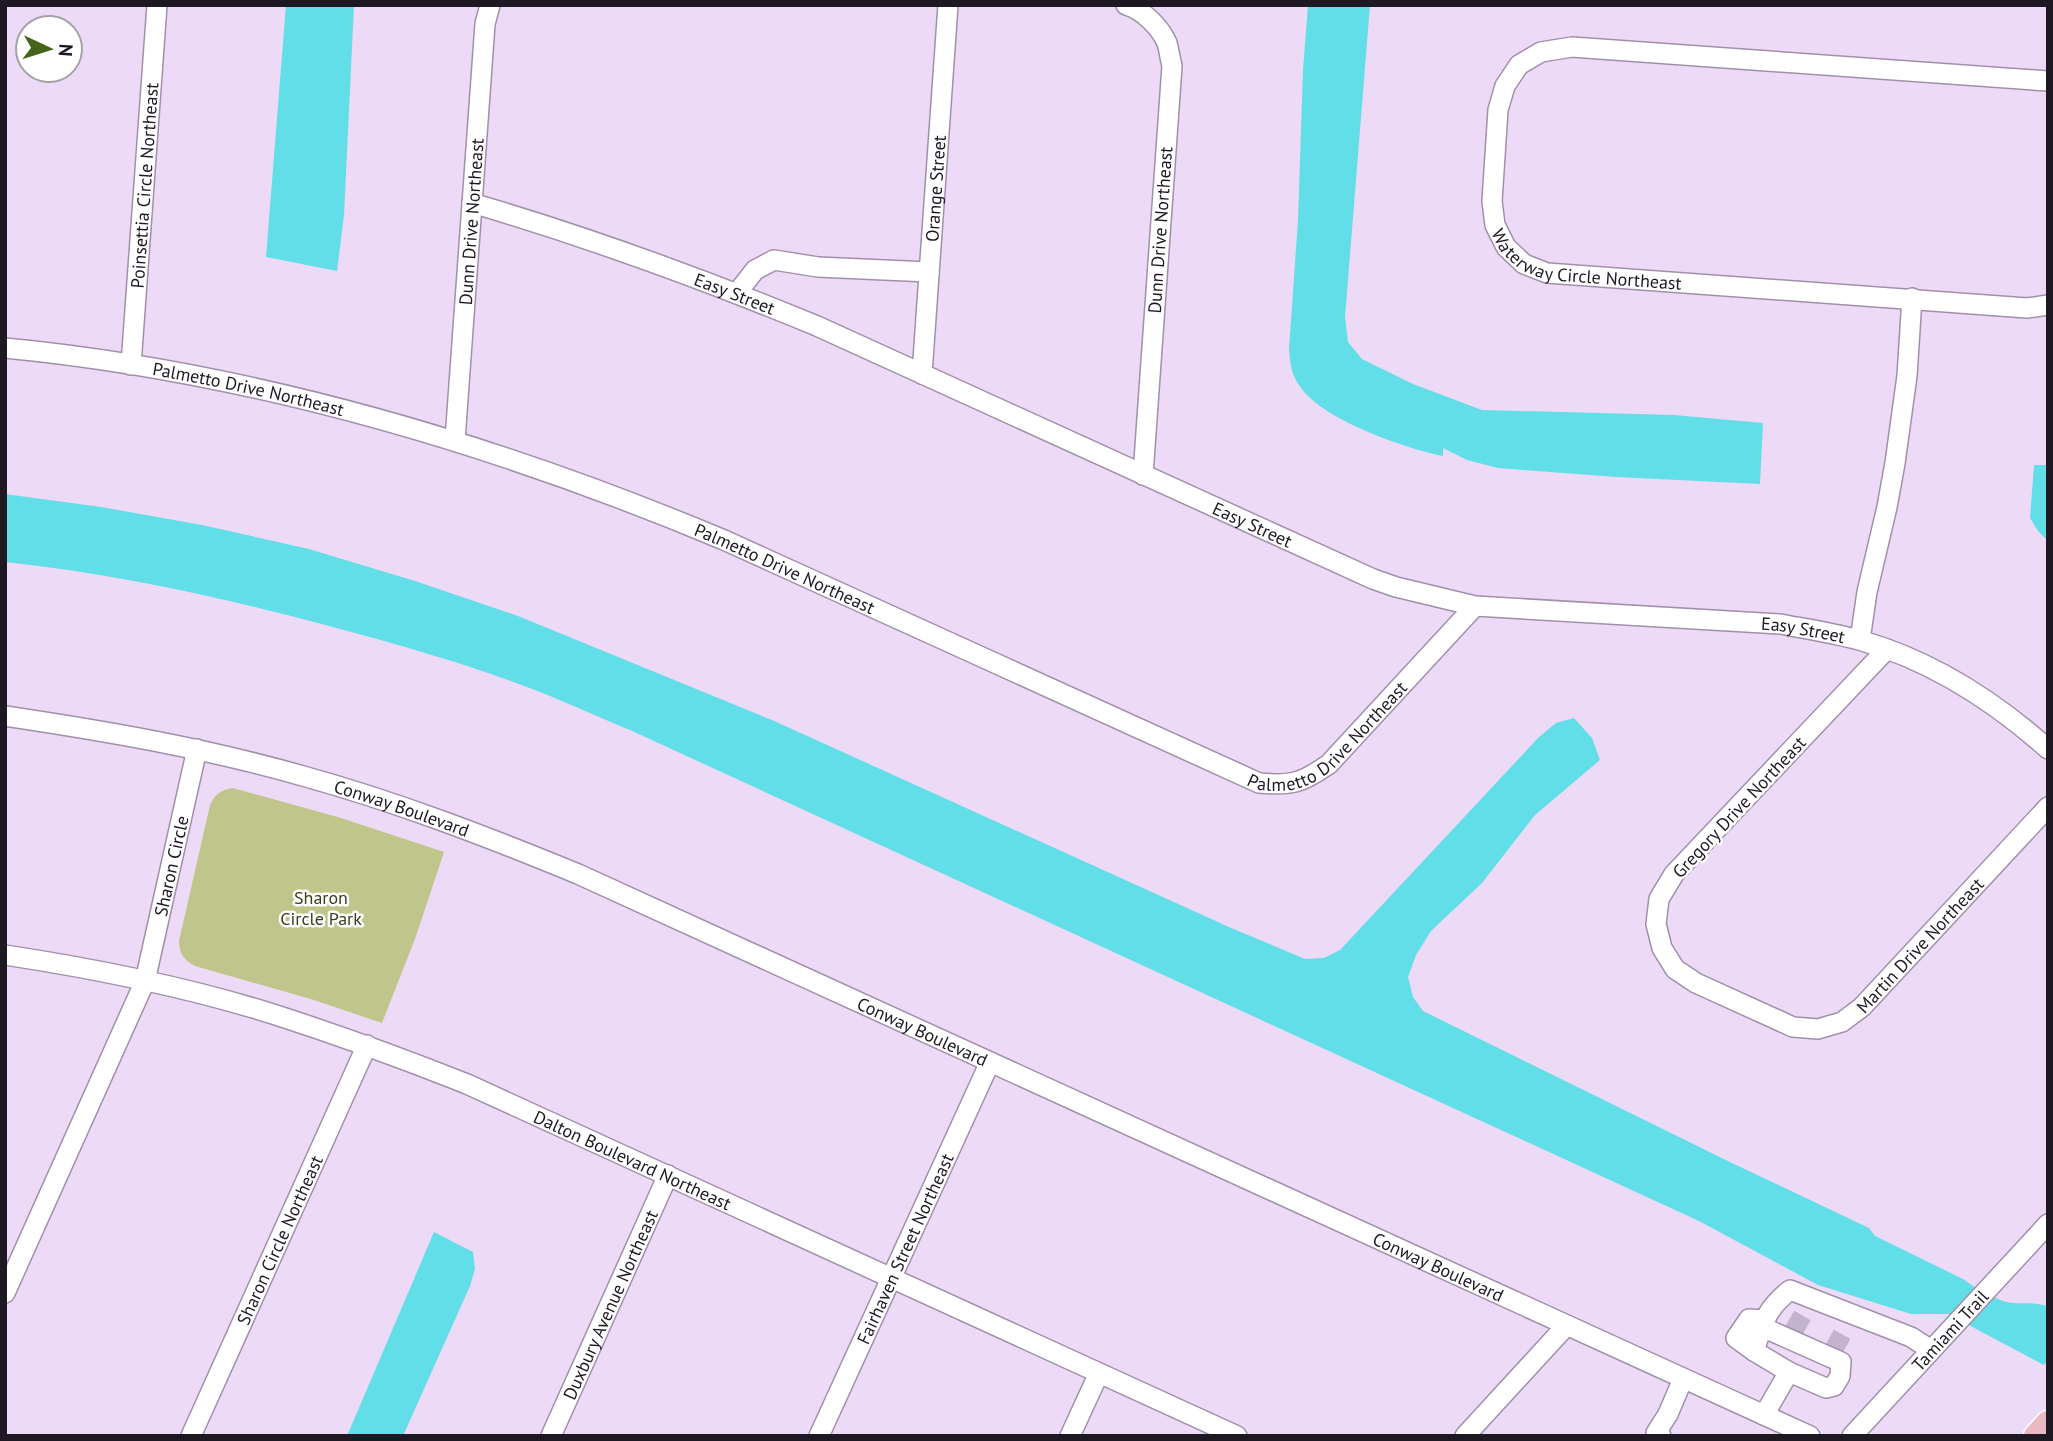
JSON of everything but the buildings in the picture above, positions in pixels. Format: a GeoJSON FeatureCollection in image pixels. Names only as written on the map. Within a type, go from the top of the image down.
{"type":"FeatureCollection","features":[{"type":"Feature","properties":{"kind":"main road"},"geometry":{"type":"LineString","coordinates":[[2036,1436],[2048,1423]]}},
{"type":"Feature","properties":{"kind":"street","name":"Poinsettia Circle Northeast"},"geometry":{"type":"LineString","coordinates":[[131,365],[157,5]]}},
{"type":"Feature","properties":{"kind":"street","name":"Dunn Drive Northeast"},"geometry":{"type":"LineString","coordinates":[[455,440],[485,24],[490,5]]}},
{"type":"Feature","properties":{"kind":"street","name":"Orange Street"},"geometry":{"type":"LineString","coordinates":[[922,374],[948,5]]}},
{"type":"Feature","properties":{"kind":"street","name":"Dunn Drive Northeast"},"geometry":{"type":"LineString","coordinates":[[1126,5],[1152,21],[1166,41],[1172,66],[1143,475]]}},
{"type":"Feature","properties":{"kind":"street","name":"Waterway Circle Northeast"},"geometry":{"type":"LineString","coordinates":[[2048,82],[1572,47],[1541,51],[1519,65],[1505,86],[1498,110],[1492,201],[1495,225],[1506,247],[1524,264],[1547,273],[2027,308],[2048,305]]}},
{"type":"Feature","properties":{"kind":"street","name":"Easy Street"},"geometry":{"type":"LineString","coordinates":[[472,203],[642,257],[817,326],[1373,579],[1396,587],[1475,606],[1780,624],[1829,632],[1887,649],[1963,685],[2005,712],[2048,749]]}},
{"type":"Feature","properties":{"kind":"street"},"geometry":{"type":"LineString","coordinates":[[737,293],[755,270],[774,260],[818,267],[929,272]]}},
{"type":"Feature","properties":{"kind":"street"},"geometry":{"type":"LineString","coordinates":[[1860,640],[1867,592],[1895,463],[1907,376],[1912,298]]}},
{"type":"Feature","properties":{"kind":"street","name":"Palmetto Drive Northeast"},"geometry":{"type":"LineString","coordinates":[[5,348],[131,365],[288,396],[455,440],[564,476],[645,506],[724,540],[1259,783],[1284,786],[1308,779],[1329,764],[1475,606]]}},
{"type":"Feature","properties":{"kind":"street","name":"Gregory Drive Northeast"},"geometry":{"type":"LineString","coordinates":[[1768,1015],[1696,983],[1675,969],[1662,948],[1656,924],[1659,899],[1674,874],[1887,649]]}},
{"type":"Feature","properties":{"kind":"street","name":"Conway Boulevard"},"geometry":{"type":"LineString","coordinates":[[5,716],[107,731],[197,749],[302,775],[476,832],[591,880],[1810,1436]]}},
{"type":"Feature","properties":{"kind":"street","name":"Sharon Circle"},"geometry":{"type":"LineString","coordinates":[[145,981],[197,749]]}},
{"type":"Feature","properties":{"kind":"street","name":"Martin Drive Northeast"},"geometry":{"type":"LineString","coordinates":[[1768,1015],[1793,1027],[1818,1029],[1842,1022],[1862,1007],[2048,807]]}},
{"type":"Feature","properties":{"kind":"street","name":"Dalton Boulevard Northeast"},"geometry":{"type":"LineString","coordinates":[[5,955],[65,964],[145,981],[274,1014],[367,1045],[467,1084],[1237,1436]]}},
{"type":"Feature","properties":{"kind":"street"},"geometry":{"type":"LineString","coordinates":[[5,1293],[145,981]]}},
{"type":"Feature","properties":{"kind":"street","name":"Sharon Circle Northeast"},"geometry":{"type":"LineString","coordinates":[[191,1436],[367,1045]]}},
{"type":"Feature","properties":{"kind":"street","name":"Fairhaven Street Northeast"},"geometry":{"type":"LineString","coordinates":[[819,1436],[990,1062]]}},
{"type":"Feature","properties":{"kind":"street","name":"Duxbury Avenue Northeast"},"geometry":{"type":"LineString","coordinates":[[551,1436],[668,1175]]}},
{"type":"Feature","properties":{"kind":"street","name":"Tamiami Trail"},"geometry":{"type":"LineString","coordinates":[[1852,1436],[2048,1224]]}},
{"type":"Feature","properties":{"kind":"street"},"geometry":{"type":"LineString","coordinates":[[1763,1324],[1773,1303],[1790,1290],[1809,1305],[1849,1322],[1911,1338],[1931,1350]]}},
{"type":"Feature","properties":{"kind":"street"},"geometry":{"type":"LineString","coordinates":[[1749,1319],[1763,1324],[1841,1362],[1840,1376],[1834,1386],[1826,1388],[1798,1376],[1736,1338],[1749,1319]]}},
{"type":"Feature","properties":{"kind":"street"},"geometry":{"type":"LineString","coordinates":[[1465,1436],[1566,1326]]}},
{"type":"Feature","properties":{"kind":"street"},"geometry":{"type":"LineString","coordinates":[[1764,1415],[1798,1376],[1827,1354]]}},
{"type":"Feature","properties":{"kind":"street"},"geometry":{"type":"LineString","coordinates":[[1070,1436],[1099,1373]]}},
{"type":"Feature","properties":{"kind":"street"},"geometry":{"type":"LineString","coordinates":[[1653,1435],[1668,1414],[1683,1379]]}},
{"type":"Feature","properties":{"kind":"green space","name":"Sharon Circle Park"},"geometry":{"type":"Polygon","coordinates":[[[233,788],[341,818],[444,852],[415,939],[382,1023],[314,1000],[195,966],[183,956],[179,941],[210,805],[219,793],[233,788]]]}},
{"type":"Feature","properties":{"kind":"shaded area"},"geometry":{"type":"Polygon","coordinates":[[[286,5],[354,5],[344,215],[337,271],[266,257],[286,5]]]}},
{"type":"Feature","properties":{"kind":"shaded area"},"geometry":{"type":"Polygon","coordinates":[[[1308,5],[1370,5],[1345,317],[1348,342],[1362,359],[1413,384],[1482,410],[1674,415],[1763,423],[1760,484],[1498,468],[1467,460],[1443,448],[1443,456],[1386,439],[1344,420],[1310,397],[1294,377],[1289,349],[1308,5]]]}},
{"type":"Feature","properties":{"kind":"shaded area"},"geometry":{"type":"Polygon","coordinates":[[[2034,465],[2048,465],[2048,541],[2030,518],[2034,465]]]}},
{"type":"Feature","properties":{"kind":"shaded area"},"geometry":{"type":"Polygon","coordinates":[[[5,494],[202,525],[309,549],[518,616],[772,720],[1305,959],[1324,958],[1340,950],[1539,737],[1556,723],[1574,718],[1592,738],[1600,760],[1535,815],[1482,883],[1431,931],[1416,955],[1408,977],[1413,997],[1423,1011],[1869,1228],[1875,1236],[1963,1279],[1995,1298],[2048,1306],[2048,1360],[2044,1365],[1948,1314],[1911,1314],[1818,1285],[1699,1221],[630,730],[540,692],[436,656],[260,608],[91,573],[5,562],[5,494]]]}},
{"type":"Feature","properties":{"kind":"shaded area"},"geometry":{"type":"Polygon","coordinates":[[[434,1232],[473,1252],[475,1269],[470,1286],[403,1436],[347,1436],[434,1232]]]}},
{"type":"Feature","properties":{"kind":"tunnel"},"geometry":{"type":"LineString","coordinates":[[1793,1332],[1805,1311]]}},
{"type":"Feature","properties":{"kind":"tunnel"},"geometry":{"type":"LineString","coordinates":[[1833,1351],[1845,1329]]}}]}
